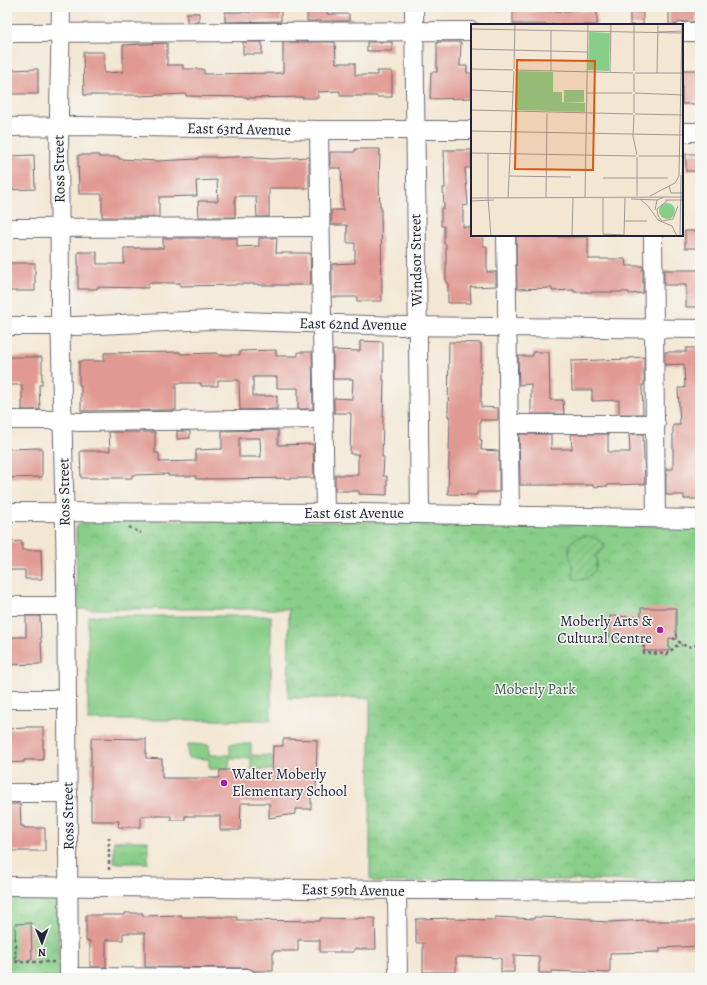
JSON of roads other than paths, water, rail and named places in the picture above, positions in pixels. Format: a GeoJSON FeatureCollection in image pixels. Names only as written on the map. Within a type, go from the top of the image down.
{"type":"FeatureCollection","features":[{"type":"Feature","properties":{"kind":"street","name":"Ross Street"},"geometry":{"type":"LineString","coordinates":[[61,7],[58,126],[60,326],[66,606],[69,972]]}},
{"type":"Feature","properties":{"kind":"street","name":"Windsor Street"},"geometry":{"type":"LineString","coordinates":[[414,7],[414,129],[420,514]]}},
{"type":"Feature","properties":{"kind":"street"},"geometry":{"type":"LineString","coordinates":[[7,33],[471,31]]}},
{"type":"Feature","properties":{"kind":"street"},"geometry":{"type":"LineString","coordinates":[[683,32],[700,32]]}},
{"type":"Feature","properties":{"kind":"street","name":"East 63rd Avenue"},"geometry":{"type":"LineString","coordinates":[[7,127],[58,126],[319,130],[471,130]]}},
{"type":"Feature","properties":{"kind":"street"},"geometry":{"type":"LineString","coordinates":[[319,130],[325,513]]}},
{"type":"Feature","properties":{"kind":"street"},"geometry":{"type":"LineString","coordinates":[[683,132],[700,132]]}},
{"type":"Feature","properties":{"kind":"street"},"geometry":{"type":"LineString","coordinates":[[7,228],[320,227]]}},
{"type":"Feature","properties":{"kind":"street"},"geometry":{"type":"LineString","coordinates":[[506,236],[510,515]]}},
{"type":"Feature","properties":{"kind":"street"},"geometry":{"type":"LineString","coordinates":[[652,236],[656,424],[656,518]]}},
{"type":"Feature","properties":{"kind":"street","name":"East 62nd Avenue"},"geometry":{"type":"LineString","coordinates":[[7,326],[60,326],[211,320],[417,326],[700,329]]}},
{"type":"Feature","properties":{"kind":"street"},"geometry":{"type":"LineString","coordinates":[[7,420],[79,422],[324,419]]}},
{"type":"Feature","properties":{"kind":"street"},"geometry":{"type":"LineString","coordinates":[[509,424],[656,424]]}},
{"type":"Feature","properties":{"kind":"street","name":"East 61st Avenue"},"geometry":{"type":"LineString","coordinates":[[7,512],[325,513],[700,519]]}},
{"type":"Feature","properties":{"kind":"street"},"geometry":{"type":"LineString","coordinates":[[7,606],[66,606]]}},
{"type":"Feature","properties":{"kind":"street"},"geometry":{"type":"LineString","coordinates":[[7,699],[67,699]]}},
{"type":"Feature","properties":{"kind":"street"},"geometry":{"type":"LineString","coordinates":[[7,793],[68,793]]}},
{"type":"Feature","properties":{"kind":"street","name":"East 59th Avenue"},"geometry":{"type":"LineString","coordinates":[[7,886],[700,891]]}},
{"type":"Feature","properties":{"kind":"street"},"geometry":{"type":"LineString","coordinates":[[397,890],[398,978]]}},
{"type":"Feature","properties":{"kind":"street"},"geometry":{"type":"LineString","coordinates":[[69,972],[248,978]]}},
{"type":"Feature","properties":{"kind":"place","name":"Moberly Arts & Cultural Centre"},"geometry":{"type":"Point","coordinates":[660,630]}},
{"type":"Feature","properties":{"kind":"place","name":"Walter Moberly Elementary School"},"geometry":{"type":"Point","coordinates":[224,783]}},
{"type":"Feature","properties":{"kind":"park label","name":"Moberly Park"},"geometry":{"type":"Point","coordinates":[535,689]}}]}
